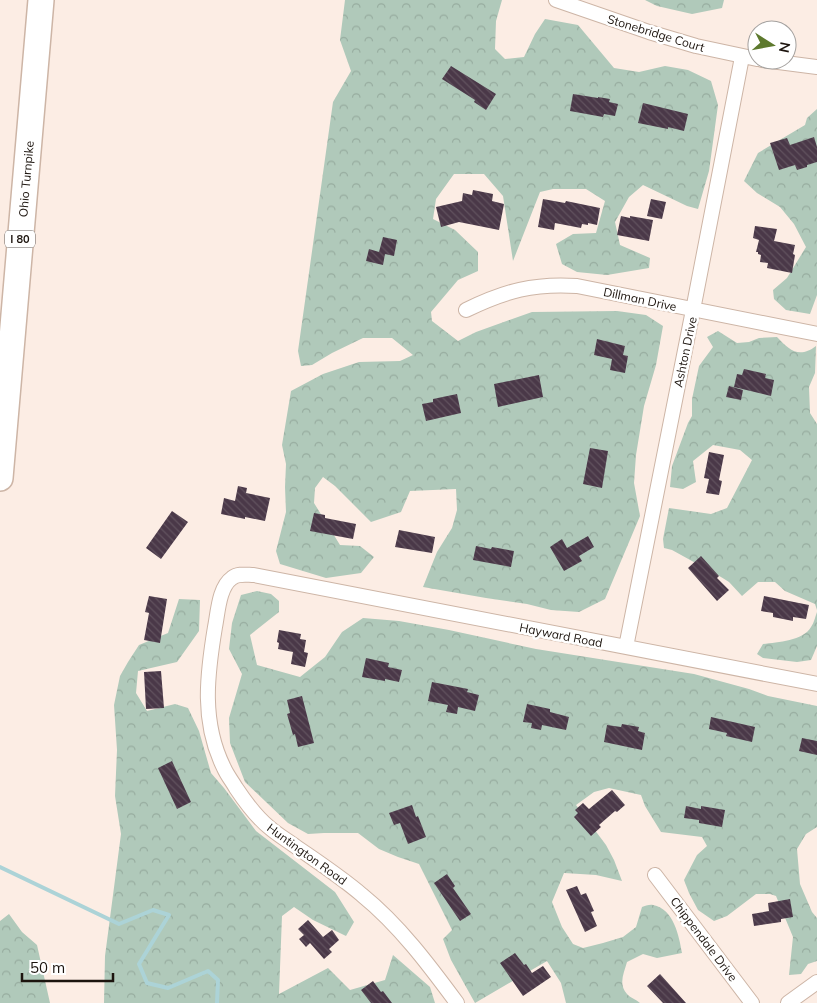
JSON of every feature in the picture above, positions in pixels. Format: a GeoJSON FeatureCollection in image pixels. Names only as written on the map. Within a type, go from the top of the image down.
{"type":"FeatureCollection","features":[{"type":"Feature","properties":{"kind":"highway","name":"Ohio Turnpike"},"geometry":{"type":"LineString","coordinates":[[0,478],[41,0]]}},
{"type":"Feature","properties":{"kind":"street","name":"Stonebridge Court"},"geometry":{"type":"LineString","coordinates":[[556,0],[649,32],[696,46],[747,58]]}},
{"type":"Feature","properties":{"kind":"street","name":"Ashton Drive"},"geometry":{"type":"LineString","coordinates":[[626,647],[694,310],[742,57]]}},
{"type":"Feature","properties":{"kind":"street"},"geometry":{"type":"LineString","coordinates":[[797,64],[817,67]]}},
{"type":"Feature","properties":{"kind":"street","name":"Dillman Drive"},"geometry":{"type":"LineString","coordinates":[[466,310],[522,288],[557,285],[578,286],[817,334]]}},
{"type":"Feature","properties":{"kind":"street","name":"Huntington Road"},"geometry":{"type":"LineString","coordinates":[[305,585],[242,574],[233,577],[220,596],[208,681],[207,705],[210,726],[217,750],[224,769],[254,813],[270,828],[364,896],[399,930],[457,1003]]}},
{"type":"Feature","properties":{"kind":"street","name":"Hayward Road"},"geometry":{"type":"LineString","coordinates":[[305,585],[817,684]]}},
{"type":"Feature","properties":{"kind":"street","name":"Chippendale Drive"},"geometry":{"type":"LineString","coordinates":[[656,875],[752,1003]]}},
{"type":"Feature","properties":{"kind":"street"},"geometry":{"type":"LineString","coordinates":[[788,1003],[817,982]]}},
{"type":"Feature","properties":{"kind":"green space"},"geometry":{"type":"Polygon","coordinates":[[[345,0],[502,0],[496,21],[495,49],[505,59],[524,57],[545,19],[578,25],[614,68],[639,72],[665,66],[688,70],[711,81],[718,105],[709,171],[698,209],[687,206],[643,185],[629,197],[615,222],[620,245],[650,258],[649,268],[607,275],[577,272],[562,264],[556,244],[573,234],[596,233],[605,201],[586,189],[553,189],[540,192],[513,261],[503,196],[484,174],[454,174],[436,199],[433,219],[455,230],[478,252],[478,271],[458,280],[431,312],[432,321],[458,341],[476,332],[532,312],[617,311],[646,315],[663,326],[656,365],[644,406],[636,455],[634,483],[640,516],[605,599],[579,612],[551,610],[527,604],[423,587],[437,552],[452,528],[457,510],[456,489],[410,491],[401,512],[371,522],[335,486],[323,477],[315,488],[314,503],[340,545],[360,546],[374,557],[361,573],[326,578],[280,564],[276,551],[286,512],[286,464],[282,445],[291,391],[323,374],[359,362],[400,361],[413,355],[392,338],[363,338],[312,365],[301,366],[298,351],[333,102],[351,71],[340,40],[345,0]]]}},
{"type":"Feature","properties":{"kind":"green space"},"geometry":{"type":"Polygon","coordinates":[[[645,0],[724,0],[722,8],[692,14],[657,6],[645,0]]]}},
{"type":"Feature","properties":{"kind":"green space"},"geometry":{"type":"Polygon","coordinates":[[[817,109],[817,295],[810,314],[786,310],[774,299],[773,290],[787,278],[806,247],[794,224],[780,207],[757,193],[744,181],[758,153],[805,125],[807,118],[817,109]]]}},
{"type":"Feature","properties":{"kind":"green space"},"geometry":{"type":"Polygon","coordinates":[[[718,331],[737,343],[749,342],[759,338],[777,337],[790,349],[799,352],[810,350],[816,346],[815,373],[809,387],[810,413],[817,424],[817,610],[815,604],[785,591],[775,582],[758,582],[742,596],[729,582],[721,577],[672,550],[664,548],[663,539],[669,508],[711,514],[727,508],[752,460],[740,450],[713,445],[693,461],[696,482],[683,489],[670,487],[672,466],[692,416],[692,399],[699,366],[713,347],[707,337],[718,331]]]}},
{"type":"Feature","properties":{"kind":"green space"},"geometry":{"type":"Polygon","coordinates":[[[257,591],[271,594],[279,601],[279,612],[250,635],[257,665],[300,677],[325,657],[342,632],[363,618],[399,621],[536,649],[694,674],[768,696],[817,706],[817,827],[806,834],[797,849],[800,884],[812,912],[817,918],[817,961],[808,964],[801,974],[789,975],[793,937],[776,896],[756,894],[727,916],[714,921],[698,910],[684,880],[697,855],[707,846],[702,837],[661,832],[645,806],[641,795],[609,788],[594,792],[576,805],[606,845],[622,881],[596,875],[564,873],[552,902],[562,927],[573,944],[583,948],[623,937],[636,927],[642,907],[653,905],[671,917],[677,931],[682,953],[657,958],[643,954],[627,962],[622,978],[624,990],[640,1003],[566,1003],[561,983],[547,961],[475,1003],[451,960],[443,939],[452,930],[419,864],[379,849],[358,833],[308,834],[288,823],[245,782],[230,743],[229,718],[242,674],[229,649],[232,623],[241,595],[257,591]]]}},
{"type":"Feature","properties":{"kind":"green space"},"geometry":{"type":"Polygon","coordinates":[[[179,599],[200,600],[199,631],[177,662],[138,671],[136,693],[147,711],[175,704],[188,708],[199,731],[211,773],[256,831],[335,892],[354,922],[346,936],[313,920],[294,907],[282,916],[279,994],[328,968],[350,990],[385,980],[393,955],[430,987],[435,1003],[104,1003],[105,956],[121,834],[115,796],[117,750],[114,705],[120,676],[128,662],[139,645],[168,633],[179,599]]]}},
{"type":"Feature","properties":{"kind":"green space"},"geometry":{"type":"Polygon","coordinates":[[[817,612],[817,646],[811,660],[797,662],[763,658],[757,654],[763,644],[790,640],[807,632],[817,612]]]}},
{"type":"Feature","properties":{"kind":"green space"},"geometry":{"type":"Polygon","coordinates":[[[9,914],[22,932],[37,945],[50,1003],[0,1003],[0,921],[9,914]]]}},
{"type":"Feature","properties":{"kind":"building"},"geometry":{"type":"Polygon","coordinates":[[[451,66],[496,94],[486,110],[474,102],[475,100],[442,79],[451,66]]]}},
{"type":"Feature","properties":{"kind":"building"},"geometry":{"type":"Polygon","coordinates":[[[573,94],[610,99],[609,102],[618,104],[615,116],[604,114],[603,117],[570,111],[573,94]]]}},
{"type":"Feature","properties":{"kind":"building"},"geometry":{"type":"Polygon","coordinates":[[[643,103],[688,114],[684,131],[638,123],[643,103]]]}},
{"type":"Feature","properties":{"kind":"building"},"geometry":{"type":"Polygon","coordinates":[[[814,137],[817,147],[817,162],[797,170],[795,165],[779,170],[770,143],[787,138],[790,145],[814,137]]]}},
{"type":"Feature","properties":{"kind":"building"},"geometry":{"type":"Polygon","coordinates":[[[473,190],[493,194],[492,201],[504,204],[499,230],[459,222],[441,227],[436,207],[462,201],[463,193],[472,195],[473,190]]]}},
{"type":"Feature","properties":{"kind":"building"},"geometry":{"type":"Polygon","coordinates":[[[543,199],[565,203],[566,201],[600,208],[597,225],[582,224],[581,228],[555,223],[554,230],[538,227],[543,199]]]}},
{"type":"Feature","properties":{"kind":"building"},"geometry":{"type":"Polygon","coordinates":[[[651,199],[666,202],[662,219],[647,216],[651,199]]]}},
{"type":"Feature","properties":{"kind":"building"},"geometry":{"type":"Polygon","coordinates":[[[621,216],[653,220],[649,241],[617,235],[621,216]]]}},
{"type":"Feature","properties":{"kind":"building"},"geometry":{"type":"Polygon","coordinates":[[[755,226],[777,229],[774,241],[795,245],[792,273],[767,268],[768,263],[760,262],[761,255],[756,252],[759,240],[753,238],[755,226]]]}},
{"type":"Feature","properties":{"kind":"building"},"geometry":{"type":"Polygon","coordinates":[[[383,237],[397,240],[394,256],[385,254],[383,265],[366,261],[369,249],[379,252],[383,237]]]}},
{"type":"Feature","properties":{"kind":"building"},"geometry":{"type":"Polygon","coordinates":[[[597,339],[625,346],[623,355],[628,356],[625,373],[610,370],[612,359],[594,355],[597,339]]]}},
{"type":"Feature","properties":{"kind":"building"},"geometry":{"type":"Polygon","coordinates":[[[744,369],[766,374],[765,378],[774,380],[771,396],[734,387],[737,374],[742,375],[744,369]]]}},
{"type":"Feature","properties":{"kind":"building"},"geometry":{"type":"Polygon","coordinates":[[[539,375],[543,397],[498,407],[494,384],[539,375]]]}},
{"type":"Feature","properties":{"kind":"building"},"geometry":{"type":"Polygon","coordinates":[[[729,386],[743,390],[741,400],[726,397],[729,386]]]}},
{"type":"Feature","properties":{"kind":"building"},"geometry":{"type":"Polygon","coordinates":[[[457,394],[461,413],[426,421],[422,404],[433,402],[433,399],[457,394]]]}},
{"type":"Feature","properties":{"kind":"building"},"geometry":{"type":"Polygon","coordinates":[[[590,448],[608,451],[602,488],[583,484],[590,448]]]}},
{"type":"Feature","properties":{"kind":"building"},"geometry":{"type":"Polygon","coordinates":[[[709,452],[724,455],[719,480],[722,481],[719,495],[706,493],[709,479],[704,478],[709,452]]]}},
{"type":"Feature","properties":{"kind":"building"},"geometry":{"type":"Polygon","coordinates":[[[238,486],[247,488],[246,493],[270,498],[265,521],[221,514],[224,498],[235,501],[238,486]]]}},
{"type":"Feature","properties":{"kind":"building"},"geometry":{"type":"Polygon","coordinates":[[[172,511],[188,522],[161,559],[146,548],[172,511]]]}},
{"type":"Feature","properties":{"kind":"building"},"geometry":{"type":"Polygon","coordinates":[[[314,513],[325,515],[325,518],[356,524],[353,539],[310,531],[314,513]]]}},
{"type":"Feature","properties":{"kind":"building"},"geometry":{"type":"Polygon","coordinates":[[[399,530],[435,537],[432,553],[395,547],[399,530]]]}},
{"type":"Feature","properties":{"kind":"building"},"geometry":{"type":"Polygon","coordinates":[[[588,536],[594,547],[579,556],[582,561],[564,571],[550,547],[562,539],[567,548],[588,536]]]}},
{"type":"Feature","properties":{"kind":"building"},"geometry":{"type":"Polygon","coordinates":[[[476,546],[514,551],[511,567],[473,560],[476,546]]]}},
{"type":"Feature","properties":{"kind":"building"},"geometry":{"type":"Polygon","coordinates":[[[701,556],[719,576],[717,578],[729,590],[717,601],[688,568],[701,556]]]}},
{"type":"Feature","properties":{"kind":"building"},"geometry":{"type":"Polygon","coordinates":[[[149,596],[167,599],[160,643],[144,640],[149,613],[145,612],[149,596]]]}},
{"type":"Feature","properties":{"kind":"building"},"geometry":{"type":"Polygon","coordinates":[[[764,596],[809,605],[806,619],[793,617],[793,621],[773,617],[773,613],[761,611],[764,596]]]}},
{"type":"Feature","properties":{"kind":"building"},"geometry":{"type":"Polygon","coordinates":[[[279,630],[301,634],[300,639],[306,640],[304,652],[308,653],[305,667],[291,664],[293,652],[278,649],[279,630]]]}},
{"type":"Feature","properties":{"kind":"building"},"geometry":{"type":"Polygon","coordinates":[[[366,658],[389,663],[388,667],[402,670],[399,682],[362,677],[366,658]]]}},
{"type":"Feature","properties":{"kind":"building"},"geometry":{"type":"Polygon","coordinates":[[[161,671],[164,708],[146,709],[144,672],[161,671]]]}},
{"type":"Feature","properties":{"kind":"building"},"geometry":{"type":"Polygon","coordinates":[[[432,682],[468,689],[467,692],[479,695],[475,711],[458,707],[457,714],[446,712],[448,705],[428,701],[432,682]]]}},
{"type":"Feature","properties":{"kind":"building"},"geometry":{"type":"Polygon","coordinates":[[[302,696],[314,743],[298,747],[287,714],[290,713],[287,700],[302,696]]]}},
{"type":"Feature","properties":{"kind":"building"},"geometry":{"type":"Polygon","coordinates":[[[527,704],[550,709],[550,712],[569,717],[566,730],[542,725],[541,730],[531,728],[532,723],[523,722],[527,704]]]}},
{"type":"Feature","properties":{"kind":"building"},"geometry":{"type":"Polygon","coordinates":[[[711,717],[755,727],[752,742],[726,736],[727,733],[709,729],[711,717]]]}},
{"type":"Feature","properties":{"kind":"building"},"geometry":{"type":"Polygon","coordinates":[[[622,724],[639,727],[638,731],[645,733],[642,750],[604,742],[607,725],[621,727],[622,724]]]}},
{"type":"Feature","properties":{"kind":"building"},"geometry":{"type":"Polygon","coordinates":[[[802,738],[817,741],[817,755],[799,751],[802,738]]]}},
{"type":"Feature","properties":{"kind":"building"},"geometry":{"type":"Polygon","coordinates":[[[172,761],[191,802],[177,809],[158,768],[172,761]]]}},
{"type":"Feature","properties":{"kind":"building"},"geometry":{"type":"Polygon","coordinates":[[[612,790],[625,805],[599,825],[601,827],[591,836],[574,817],[578,813],[575,810],[583,803],[589,809],[612,790]]]}},
{"type":"Feature","properties":{"kind":"building"},"geometry":{"type":"Polygon","coordinates":[[[412,805],[426,837],[408,844],[400,823],[394,825],[389,813],[412,805]]]}},
{"type":"Feature","properties":{"kind":"building"},"geometry":{"type":"Polygon","coordinates":[[[686,806],[701,809],[701,806],[725,810],[722,827],[699,823],[699,820],[684,818],[686,806]]]}},
{"type":"Feature","properties":{"kind":"building"},"geometry":{"type":"Polygon","coordinates":[[[447,874],[455,886],[453,888],[471,914],[460,921],[434,883],[447,874]]]}},
{"type":"Feature","properties":{"kind":"building"},"geometry":{"type":"Polygon","coordinates":[[[577,886],[581,895],[586,893],[594,911],[591,912],[597,926],[585,932],[566,890],[577,886]]]}},
{"type":"Feature","properties":{"kind":"building"},"geometry":{"type":"Polygon","coordinates":[[[790,899],[793,917],[781,919],[781,922],[754,926],[752,914],[769,911],[768,903],[790,899]]]}},
{"type":"Feature","properties":{"kind":"building"},"geometry":{"type":"Polygon","coordinates":[[[308,920],[323,937],[332,930],[339,940],[329,949],[332,952],[324,959],[310,943],[306,947],[299,939],[304,935],[298,929],[308,920]]]}},
{"type":"Feature","properties":{"kind":"building"},"geometry":{"type":"Polygon","coordinates":[[[515,953],[532,973],[543,966],[551,977],[523,996],[500,963],[515,953]]]}},
{"type":"Feature","properties":{"kind":"building"},"geometry":{"type":"Polygon","coordinates":[[[660,974],[686,1003],[663,1003],[647,986],[660,974]]]}},
{"type":"Feature","properties":{"kind":"building"},"geometry":{"type":"Polygon","coordinates":[[[373,981],[392,1003],[371,1003],[361,990],[373,981]]]}},
{"type":"Feature","properties":{"kind":"waterway"},"geometry":{"type":"LineString","coordinates":[[0,867],[119,924],[153,910],[169,915],[139,964],[147,983],[168,988],[208,971],[218,980],[217,1003]]}}]}
